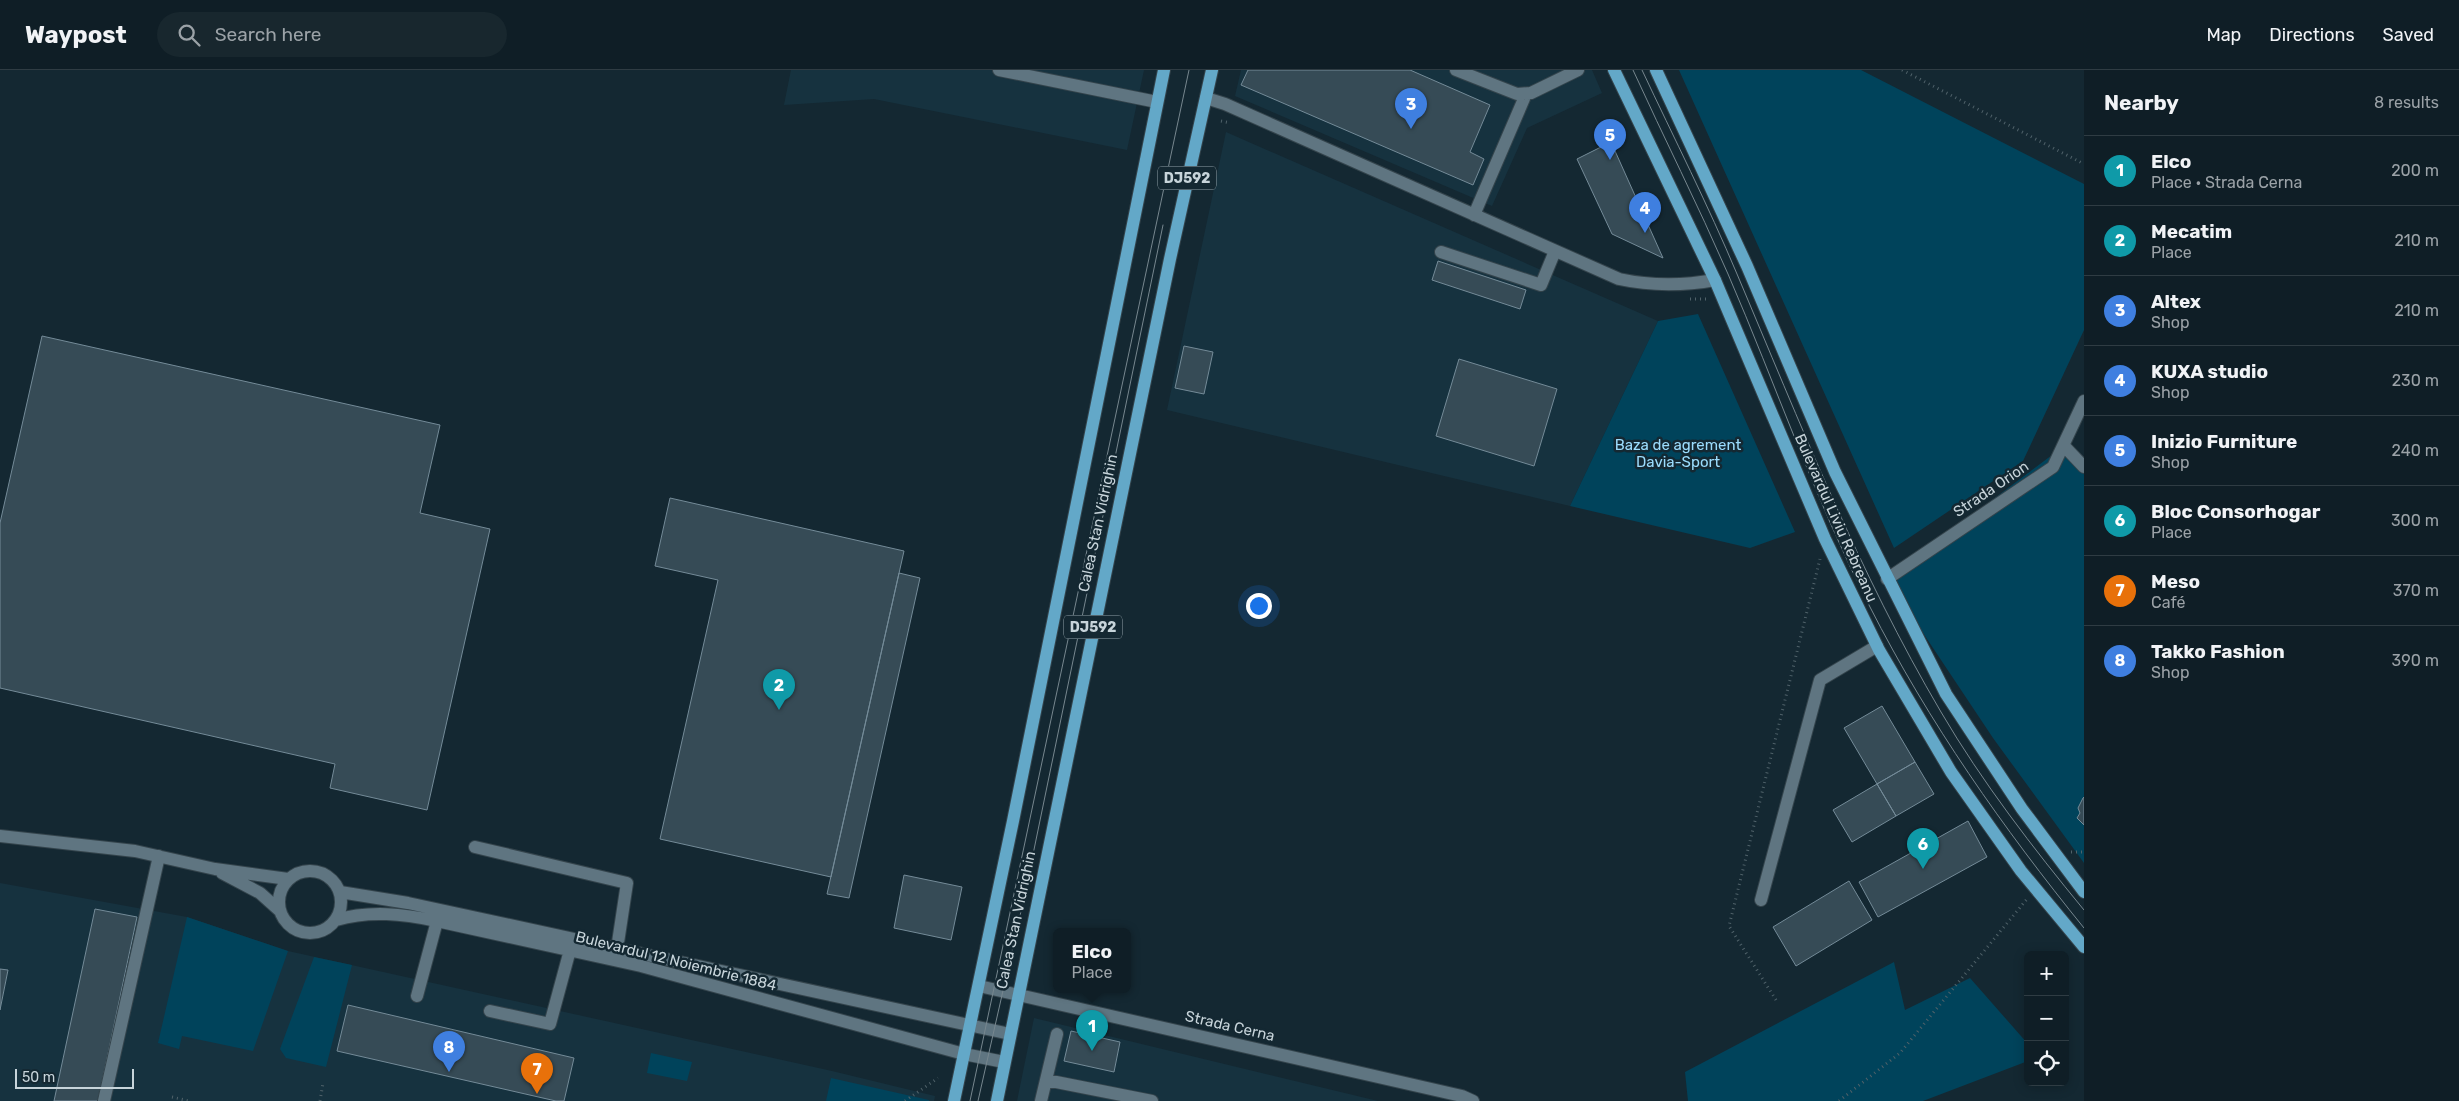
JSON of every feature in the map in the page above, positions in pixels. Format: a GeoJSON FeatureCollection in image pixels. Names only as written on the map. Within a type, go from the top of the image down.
{"type":"FeatureCollection","features":[{"type":"Feature","properties":{"kind":"main road","name":"Calea Stan Vidrighin"},"geometry":{"type":"LineString","coordinates":[[954,1101],[979,986],[1164,70]]}},
{"type":"Feature","properties":{"kind":"main road","name":"Calea Stan Vidrighin"},"geometry":{"type":"LineString","coordinates":[[997,1101],[1170,259],[1212,70]]}},
{"type":"Feature","properties":{"kind":"main road","name":"Bulevardul Liviu Rebreanu"},"geometry":{"type":"LineString","coordinates":[[1614,70],[1714,280],[1825,539],[1876,646],[1951,772],[2021,871],[2084,947]]}},
{"type":"Feature","properties":{"kind":"main road","name":"Bulevardul Liviu Rebreanu"},"geometry":{"type":"LineString","coordinates":[[1656,70],[1747,266],[1835,472],[1946,694],[2022,809],[2084,892]]}},
{"type":"Feature","properties":{"kind":"street"},"geometry":{"type":"LineString","coordinates":[[998,70],[1157,102]]}},
{"type":"Feature","properties":{"kind":"street"},"geometry":{"type":"LineString","coordinates":[[1456,70],[1510,92],[1526,94],[1578,70]]}},
{"type":"Feature","properties":{"kind":"street"},"geometry":{"type":"LineString","coordinates":[[1474,215],[1526,94]]}},
{"type":"Feature","properties":{"kind":"street"},"geometry":{"type":"LineString","coordinates":[[1206,98],[1225,104],[1619,280],[1643,285],[1674,285],[1714,280]]}},
{"type":"Feature","properties":{"kind":"street"},"geometry":{"type":"LineString","coordinates":[[1441,252],[1541,285],[1554,251]]}},
{"type":"Feature","properties":{"kind":"street","name":"Strada Orion"},"geometry":{"type":"LineString","coordinates":[[1887,579],[2053,467],[2084,400]]}},
{"type":"Feature","properties":{"kind":"street"},"geometry":{"type":"LineString","coordinates":[[2064,446],[2084,467]]}},
{"type":"Feature","properties":{"kind":"street"},"geometry":{"type":"LineString","coordinates":[[1761,900],[1820,680],[1876,646]]}},
{"type":"Feature","properties":{"kind":"street"},"geometry":{"type":"LineString","coordinates":[[0,836],[159,856],[215,869],[288,879]]}},
{"type":"Feature","properties":{"kind":"street"},"geometry":{"type":"LineString","coordinates":[[476,847],[627,883],[617,949]]}},
{"type":"Feature","properties":{"kind":"street"},"geometry":{"type":"LineString","coordinates":[[104,1101],[159,856]]}},
{"type":"Feature","properties":{"kind":"street"},"geometry":{"type":"LineString","coordinates":[[215,869],[260,893],[279,910],[287,924],[301,932],[321,932],[336,920],[341,901],[340,892],[330,877],[322,873],[304,871],[288,879],[281,888],[278,898],[279,910]]}},
{"type":"Feature","properties":{"kind":"street","name":"Bulevardul 12 Noiembrie 1884"},"geometry":{"type":"LineString","coordinates":[[340,892],[408,903],[1010,1034]]}},
{"type":"Feature","properties":{"kind":"street","name":"Bulevardul 12 Noiembrie 1884"},"geometry":{"type":"LineString","coordinates":[[336,920],[353,915],[374,913],[405,915],[438,921],[642,966],[964,1054],[1004,1062]]}},
{"type":"Feature","properties":{"kind":"street"},"geometry":{"type":"LineString","coordinates":[[417,996],[438,921]]}},
{"type":"Feature","properties":{"kind":"street"},"geometry":{"type":"LineString","coordinates":[[490,1011],[550,1024],[570,950]]}},
{"type":"Feature","properties":{"kind":"street","name":"Strada Cerna"},"geometry":{"type":"LineString","coordinates":[[979,986],[1462,1096],[1473,1101]]}},
{"type":"Feature","properties":{"kind":"street"},"geometry":{"type":"LineString","coordinates":[[1042,1101],[1057,1034]]}},
{"type":"Feature","properties":{"kind":"street"},"geometry":{"type":"LineString","coordinates":[[1046,1080],[1152,1101]]}},
{"type":"Feature","properties":{"kind":"path"},"geometry":{"type":"LineString","coordinates":[[1902,70],[2084,164]]}},
{"type":"Feature","properties":{"kind":"path"},"geometry":{"type":"LineString","coordinates":[[1776,1000],[1729,926],[1825,539]]}},
{"type":"Feature","properties":{"kind":"path"},"geometry":{"type":"LineString","coordinates":[[2071,852],[2084,852]]}},
{"type":"Feature","properties":{"kind":"path"},"geometry":{"type":"LineString","coordinates":[[1840,1101],[1900,1053],[2030,896]]}},
{"type":"Feature","properties":{"kind":"path"},"geometry":{"type":"LineString","coordinates":[[905,1101],[938,1078]]}},
{"type":"Feature","properties":{"kind":"path"},"geometry":{"type":"LineString","coordinates":[[320,1101],[324,1083]]}},
{"type":"Feature","properties":{"kind":"path"},"geometry":{"type":"LineString","coordinates":[[172,1098],[189,1101]]}},
{"type":"Feature","properties":{"kind":"shaded area"},"geometry":{"type":"Polygon","coordinates":[[[791,70],[1144,70],[1127,150],[874,99],[784,105],[791,70]]]}},
{"type":"Feature","properties":{"kind":"shaded area"},"geometry":{"type":"Polygon","coordinates":[[[1241,70],[1592,70],[1602,93],[1527,128],[1492,206],[1235,96],[1241,70]]]}},
{"type":"Feature","properties":{"kind":"shaded area"},"geometry":{"type":"Polygon","coordinates":[[[1226,132],[1658,321],[1570,506],[1167,410],[1226,132]]]}},
{"type":"Feature","properties":{"kind":"shaded area"},"geometry":{"type":"Polygon","coordinates":[[[0,883],[187,917],[288,951],[832,1071],[935,1096],[934,1101],[0,1101],[0,883]]]}},
{"type":"Feature","properties":{"kind":"shaded area"},"geometry":{"type":"Polygon","coordinates":[[[1034,1018],[1378,1101],[1017,1101],[1034,1018]]]}},
{"type":"Feature","properties":{"kind":"green space"},"geometry":{"type":"Polygon","coordinates":[[[1679,70],[1861,70],[2084,184],[2084,330],[2023,461],[1894,548],[1679,70]]]}},
{"type":"Feature","properties":{"kind":"green space","name":"Baza de agrement Davia-Sport"},"geometry":{"type":"Polygon","coordinates":[[[1698,314],[1795,532],[1750,548],[1570,506],[1658,321],[1698,314]]]}},
{"type":"Feature","properties":{"kind":"green space"},"geometry":{"type":"Polygon","coordinates":[[[2064,446],[2084,467],[2084,863],[1993,738],[1887,579],[2064,446]]]}},
{"type":"Feature","properties":{"kind":"green space"},"geometry":{"type":"Polygon","coordinates":[[[187,917],[288,951],[253,1051],[182,1036],[179,1049],[158,1043],[187,917]]]}},
{"type":"Feature","properties":{"kind":"green space"},"geometry":{"type":"Polygon","coordinates":[[[314,957],[352,965],[326,1067],[286,1058],[280,1049],[314,957]]]}},
{"type":"Feature","properties":{"kind":"green space"},"geometry":{"type":"Polygon","coordinates":[[[1894,962],[1905,1010],[1970,978],[2024,1039],[2024,1063],[1923,1101],[1688,1101],[1685,1072],[1894,962]]]}},
{"type":"Feature","properties":{"kind":"green space"},"geometry":{"type":"Polygon","coordinates":[[[651,1053],[692,1062],[687,1081],[647,1073],[651,1053]]]}},
{"type":"Feature","properties":{"kind":"green space"},"geometry":{"type":"Polygon","coordinates":[[[831,1078],[929,1100],[929,1101],[826,1101],[831,1078]]]}},
{"type":"Feature","properties":{"kind":"building"},"geometry":{"type":"Polygon","coordinates":[[[1248,70],[1410,70],[1490,105],[1470,152],[1484,159],[1473,185],[1241,85],[1248,70]]]}},
{"type":"Feature","properties":{"kind":"building"},"geometry":{"type":"Polygon","coordinates":[[[1611,142],[1663,258],[1612,234],[1577,159],[1611,142]]]}},
{"type":"Feature","properties":{"kind":"building"},"geometry":{"type":"Polygon","coordinates":[[[1438,261],[1526,290],[1520,309],[1432,280],[1438,261]]]}},
{"type":"Feature","properties":{"kind":"building"},"geometry":{"type":"Polygon","coordinates":[[[42,336],[440,425],[420,513],[490,529],[427,810],[330,788],[335,764],[0,688],[0,523],[42,336]]]}},
{"type":"Feature","properties":{"kind":"building"},"geometry":{"type":"Polygon","coordinates":[[[1184,346],[1213,352],[1204,394],[1175,388],[1184,346]]]}},
{"type":"Feature","properties":{"kind":"building"},"geometry":{"type":"Polygon","coordinates":[[[1459,359],[1557,389],[1534,466],[1436,436],[1459,359]]]}},
{"type":"Feature","properties":{"kind":"building"},"geometry":{"type":"Polygon","coordinates":[[[670,498],[904,551],[831,877],[660,839],[718,580],[655,566],[670,498]]]}},
{"type":"Feature","properties":{"kind":"building"},"geometry":{"type":"Polygon","coordinates":[[[899,573],[920,578],[849,898],[827,894],[899,573]]]}},
{"type":"Feature","properties":{"kind":"building"},"geometry":{"type":"Polygon","coordinates":[[[1882,706],[1915,762],[1877,784],[1844,728],[1882,706]]]}},
{"type":"Feature","properties":{"kind":"building"},"geometry":{"type":"Polygon","coordinates":[[[1915,762],[1934,794],[1896,816],[1877,784],[1915,762]]]}},
{"type":"Feature","properties":{"kind":"building"},"geometry":{"type":"Polygon","coordinates":[[[1877,784],[1896,816],[1852,842],[1833,810],[1877,784]]]}},
{"type":"Feature","properties":{"kind":"building"},"geometry":{"type":"Polygon","coordinates":[[[2083,798],[2084,825],[2077,818],[2080,813],[2078,808],[2083,798]]]}},
{"type":"Feature","properties":{"kind":"building"},"geometry":{"type":"Polygon","coordinates":[[[1968,821],[1987,857],[1878,917],[1859,882],[1968,821]]]}},
{"type":"Feature","properties":{"kind":"building"},"geometry":{"type":"Polygon","coordinates":[[[904,875],[962,887],[951,940],[894,928],[904,875]]]}},
{"type":"Feature","properties":{"kind":"building"},"geometry":{"type":"Polygon","coordinates":[[[1849,881],[1872,920],[1796,966],[1773,927],[1849,881]]]}},
{"type":"Feature","properties":{"kind":"building"},"geometry":{"type":"Polygon","coordinates":[[[95,909],[137,917],[98,1101],[54,1101],[95,909]]]}},
{"type":"Feature","properties":{"kind":"building"},"geometry":{"type":"Polygon","coordinates":[[[0,969],[8,970],[0,1010],[0,969]]]}},
{"type":"Feature","properties":{"kind":"building"},"geometry":{"type":"Polygon","coordinates":[[[348,1005],[574,1058],[564,1101],[556,1101],[337,1051],[348,1005]]]}},
{"type":"Feature","properties":{"kind":"building"},"geometry":{"type":"Polygon","coordinates":[[[1071,1031],[1120,1042],[1114,1072],[1064,1061],[1071,1031]]]}},
{"type":"Feature","properties":{"kind":"tram line"},"geometry":{"type":"LineString","coordinates":[[970,1101],[1189,70]]}},
{"type":"Feature","properties":{"kind":"tram line"},"geometry":{"type":"LineString","coordinates":[[1633,70],[1728,274],[1831,525],[1870,607],[1917,692],[1969,774],[2025,852],[2084,928]]}},
{"type":"Feature","properties":{"kind":"tram line"},"geometry":{"type":"LineString","coordinates":[[1642,70],[1726,248],[1832,497],[1883,606],[1941,712],[1973,764],[2027,839],[2084,910]]}},
{"type":"Feature","properties":{"kind":"tram line"},"geometry":{"type":"LineString","coordinates":[[978,1101],[1024,898],[1163,225]]}},
{"type":"Feature","properties":{"kind":"place","name":"Altex"},"geometry":{"type":"Point","coordinates":[1411,129]}},
{"type":"Feature","properties":{"kind":"place","name":"Inizio Furniture"},"geometry":{"type":"Point","coordinates":[1610,160]}},
{"type":"Feature","properties":{"kind":"place","name":"KUXA studio"},"geometry":{"type":"Point","coordinates":[1645,233]}},
{"type":"Feature","properties":{"kind":"place","name":"Mecatim"},"geometry":{"type":"Point","coordinates":[779,710]}},
{"type":"Feature","properties":{"kind":"place","name":"Bloc Consorhogar"},"geometry":{"type":"Point","coordinates":[1923,869]}},
{"type":"Feature","properties":{"kind":"place","name":"Elco"},"geometry":{"type":"Point","coordinates":[1092,1051]}},
{"type":"Feature","properties":{"kind":"place","name":"Takko Fashion"},"geometry":{"type":"Point","coordinates":[449,1072]}},
{"type":"Feature","properties":{"kind":"place","name":"Meso"},"geometry":{"type":"Point","coordinates":[537,1094]}}]}
